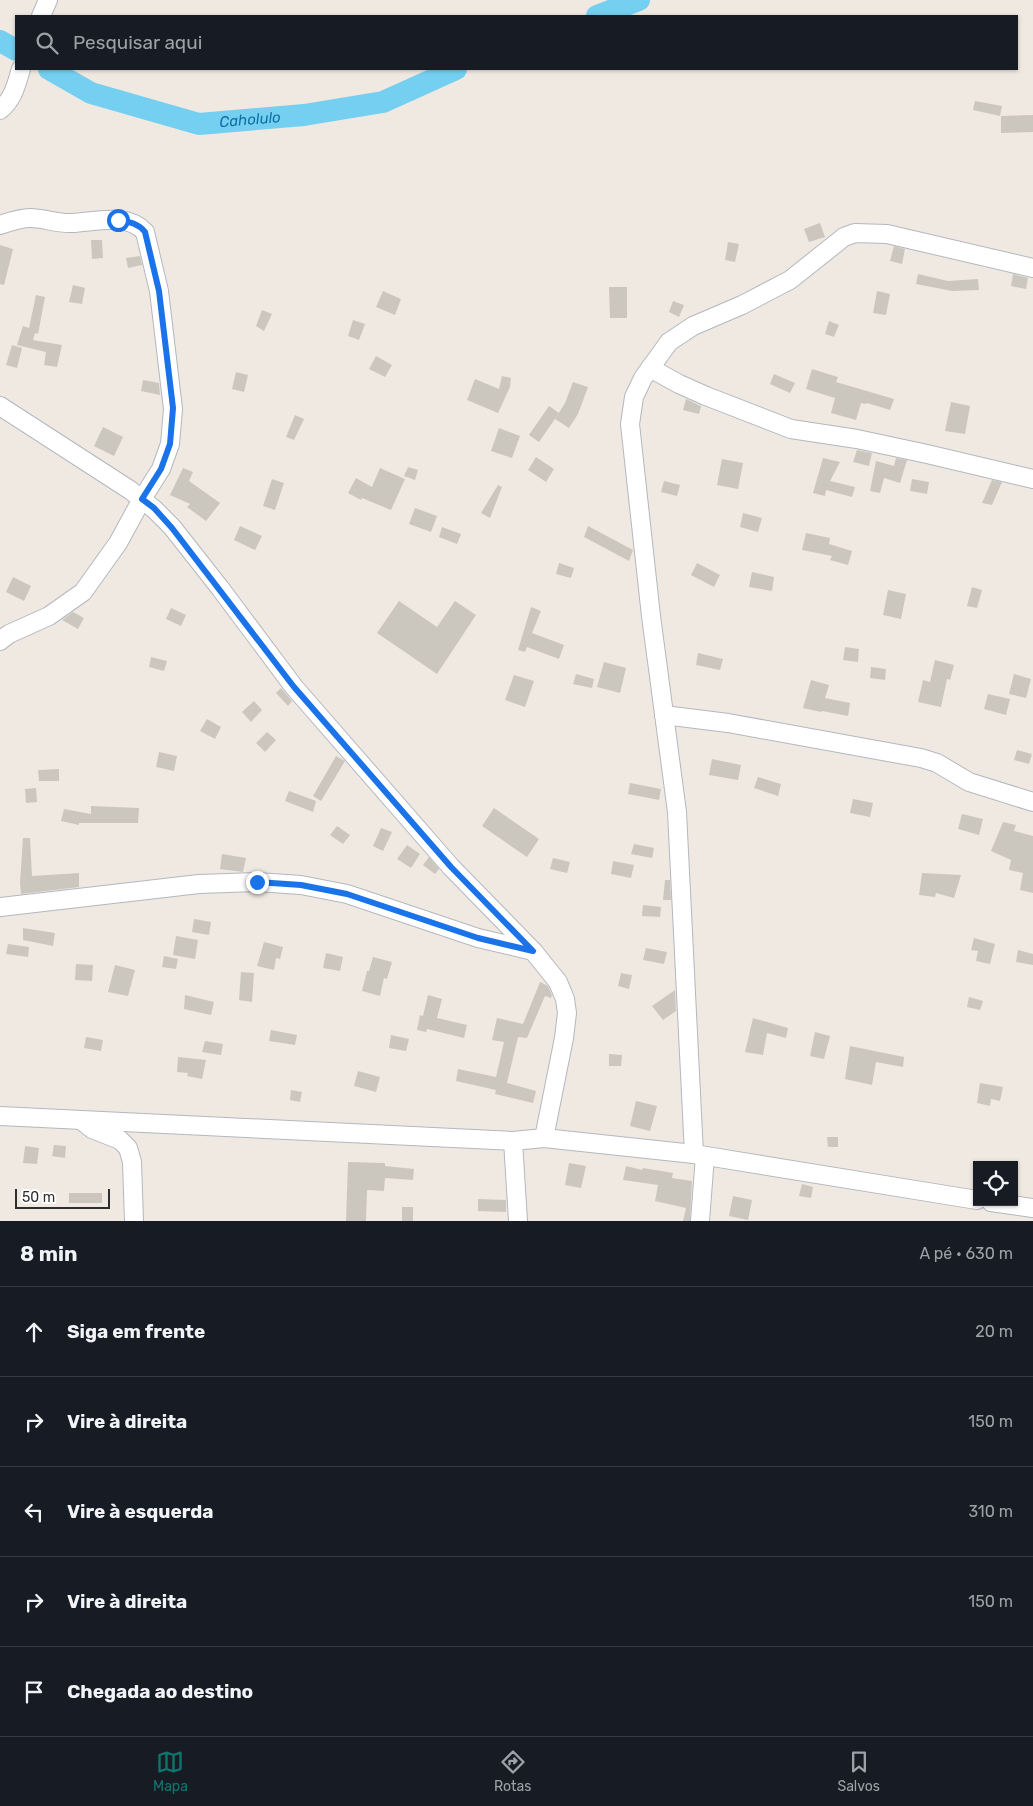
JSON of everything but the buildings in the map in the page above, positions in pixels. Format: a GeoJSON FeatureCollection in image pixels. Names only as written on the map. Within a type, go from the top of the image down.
{"type":"FeatureCollection","features":[{"type":"Feature","properties":{"kind":"street"},"geometry":{"type":"LineString","coordinates":[[41,15],[48,0]]}},
{"type":"Feature","properties":{"kind":"street"},"geometry":{"type":"LineString","coordinates":[[0,110],[13,95],[21,70]]}},
{"type":"Feature","properties":{"kind":"street"},"geometry":{"type":"LineString","coordinates":[[0,225],[29,218],[72,223],[107,219],[134,223],[141,227],[145,232],[159,291],[173,408],[170,444],[161,469],[118,543],[83,592],[49,616],[9,634],[0,641]]}},
{"type":"Feature","properties":{"kind":"street"},"geometry":{"type":"LineString","coordinates":[[700,1221],[700,1155],[677,812],[651,616],[630,424],[634,398],[650,368],[669,342],[693,326],[742,305],[790,280],[844,237],[855,234],[887,234],[1033,268]]}},
{"type":"Feature","properties":{"kind":"street"},"geometry":{"type":"LineString","coordinates":[[650,368],[688,388],[748,414],[790,429],[857,440],[1033,479]]}},
{"type":"Feature","properties":{"kind":"street"},"geometry":{"type":"LineString","coordinates":[[0,406],[154,508],[172,528],[294,687],[451,867],[533,951],[558,982],[565,999],[567,1013],[564,1038],[544,1138]]}},
{"type":"Feature","properties":{"kind":"street"},"geometry":{"type":"LineString","coordinates":[[664,715],[728,723],[921,758],[937,763],[968,782],[1033,802]]}},
{"type":"Feature","properties":{"kind":"street"},"geometry":{"type":"LineString","coordinates":[[0,907],[199,884],[257,882],[301,885],[347,894],[478,938],[533,951]]}},
{"type":"Feature","properties":{"kind":"street"},"geometry":{"type":"LineString","coordinates":[[0,1116],[513,1141],[544,1138],[700,1155],[973,1199]]}},
{"type":"Feature","properties":{"kind":"street"},"geometry":{"type":"LineString","coordinates":[[79,1120],[92,1129],[120,1140],[128,1148],[132,1162],[134,1221]]}},
{"type":"Feature","properties":{"kind":"street"},"geometry":{"type":"LineString","coordinates":[[513,1141],[518,1221]]}},
{"type":"Feature","properties":{"kind":"street"},"geometry":{"type":"LineString","coordinates":[[1018,1206],[1033,1208]]}},
{"type":"Feature","properties":{"kind":"waterway","name":"Caholulo"},"geometry":{"type":"LineString","coordinates":[[600,15],[639,0]]}},
{"type":"Feature","properties":{"kind":"waterway","name":"Caholulo"},"geometry":{"type":"LineString","coordinates":[[0,41],[15,49]]}},
{"type":"Feature","properties":{"kind":"waterway","name":"Caholulo"},"geometry":{"type":"LineString","coordinates":[[51,70],[91,93],[199,124],[304,115],[383,102],[454,70]]}},
{"type":"Feature","properties":{"kind":"route"},"geometry":{"type":"LineString","coordinates":[[118,220],[134,223],[145,232],[159,291],[173,408],[170,444],[161,469],[142,499],[154,508],[172,528],[220,588],[294,687],[350,752],[451,867],[533,951],[478,938],[347,894],[301,885],[257,882]]}}]}
